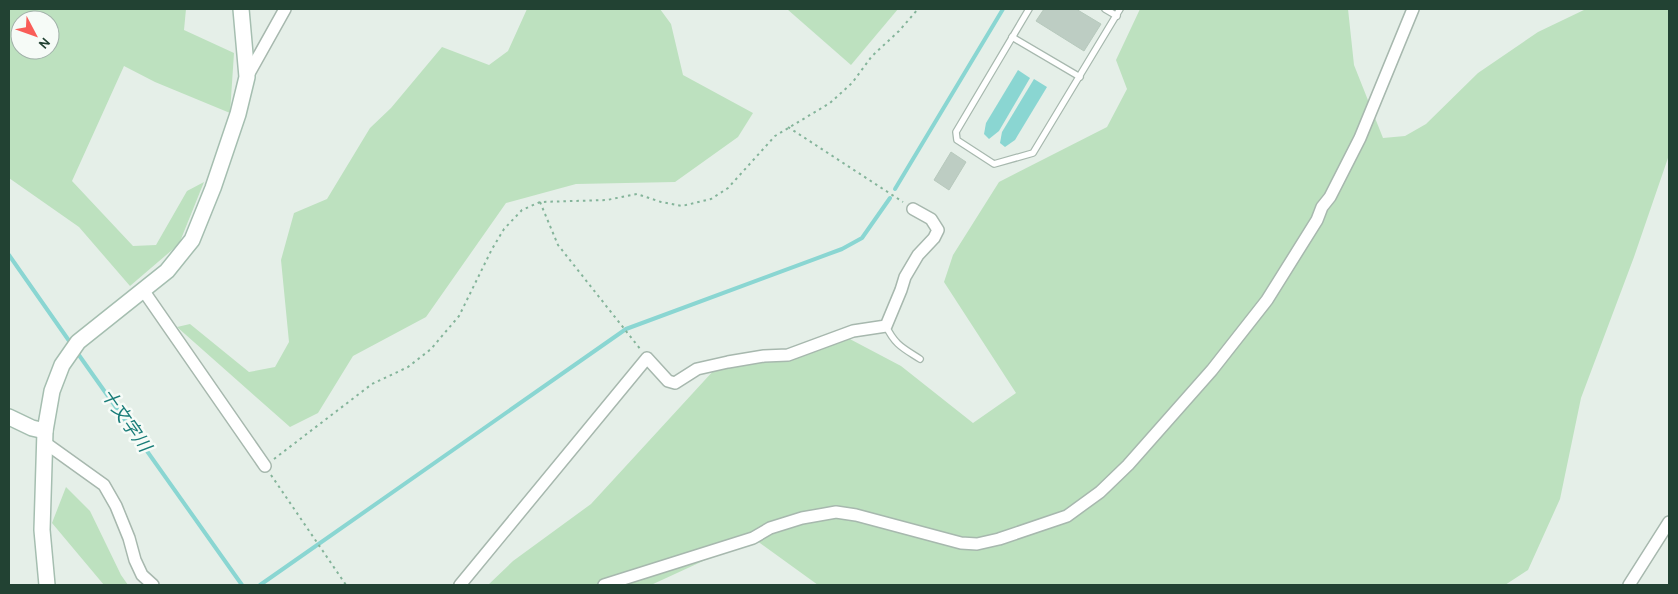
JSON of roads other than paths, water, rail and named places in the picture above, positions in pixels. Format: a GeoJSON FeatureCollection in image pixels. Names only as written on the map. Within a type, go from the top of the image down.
{"type":"FeatureCollection","features":[{"type":"Feature","properties":{"kind":"street"},"geometry":{"type":"LineString","coordinates":[[241,9],[247,77]]}},
{"type":"Feature","properties":{"kind":"street"},"geometry":{"type":"LineString","coordinates":[[47,585],[42,530],[44,437],[52,391],[62,365],[78,342],[167,271],[192,240],[213,188],[238,114],[247,77],[285,9]]}},
{"type":"Feature","properties":{"kind":"street"},"geometry":{"type":"LineString","coordinates":[[604,585],[753,538],[770,528],[802,518],[836,512],[856,515],[961,542],[977,544],[999,539],[1067,516],[1100,492],[1128,465],[1212,370],[1267,300],[1317,220],[1322,207],[1330,196],[1360,138],[1413,9]]}},
{"type":"Feature","properties":{"kind":"street"},"geometry":{"type":"LineString","coordinates":[[460,585],[647,358],[668,381],[675,383],[697,369],[764,356],[788,355],[854,331],[886,326],[902,290],[905,277],[918,255],[934,238],[938,230],[930,219],[913,209]]}},
{"type":"Feature","properties":{"kind":"street"},"geometry":{"type":"LineString","coordinates":[[143,290],[265,466]]}},
{"type":"Feature","properties":{"kind":"street"},"geometry":{"type":"LineString","coordinates":[[9,417],[32,428],[104,485],[116,506],[129,538],[135,560],[142,574],[152,585]]}},
{"type":"Feature","properties":{"kind":"street"},"geometry":{"type":"LineString","coordinates":[[1629,585],[1669,522]]}},
{"type":"Feature","properties":{"kind":"lane"},"geometry":{"type":"LineString","coordinates":[[1029,9],[956,132],[957,140],[994,164],[1033,153],[1120,9]]}},
{"type":"Feature","properties":{"kind":"lane"},"geometry":{"type":"LineString","coordinates":[[1105,9],[1117,16]]}},
{"type":"Feature","properties":{"kind":"lane"},"geometry":{"type":"LineString","coordinates":[[1012,38],[1080,77]]}},
{"type":"Feature","properties":{"kind":"lane"},"geometry":{"type":"LineString","coordinates":[[886,326],[892,339],[902,348],[920,359]]}},
{"type":"Feature","properties":{"kind":"water"},"geometry":{"type":"Polygon","coordinates":[[[1018,70],[1030,78],[999,131],[989,139],[984,134],[986,123],[1018,70]]]}},
{"type":"Feature","properties":{"kind":"water"},"geometry":{"type":"Polygon","coordinates":[[[1034,79],[1047,87],[1015,140],[1005,147],[1000,143],[1002,132],[1034,79]]]}},
{"type":"Feature","properties":{"kind":"waterway"},"geometry":{"type":"LineString","coordinates":[[895,189],[1003,9]]}},
{"type":"Feature","properties":{"kind":"waterway"},"geometry":{"type":"LineString","coordinates":[[260,585],[626,329],[842,249],[862,238],[890,198]]}},
{"type":"Feature","properties":{"kind":"waterway","name":"十文字川"},"geometry":{"type":"LineString","coordinates":[[9,255],[72,345]]}},
{"type":"Feature","properties":{"kind":"waterway","name":"十文字川"},"geometry":{"type":"LineString","coordinates":[[76,351],[242,585]]}}]}
